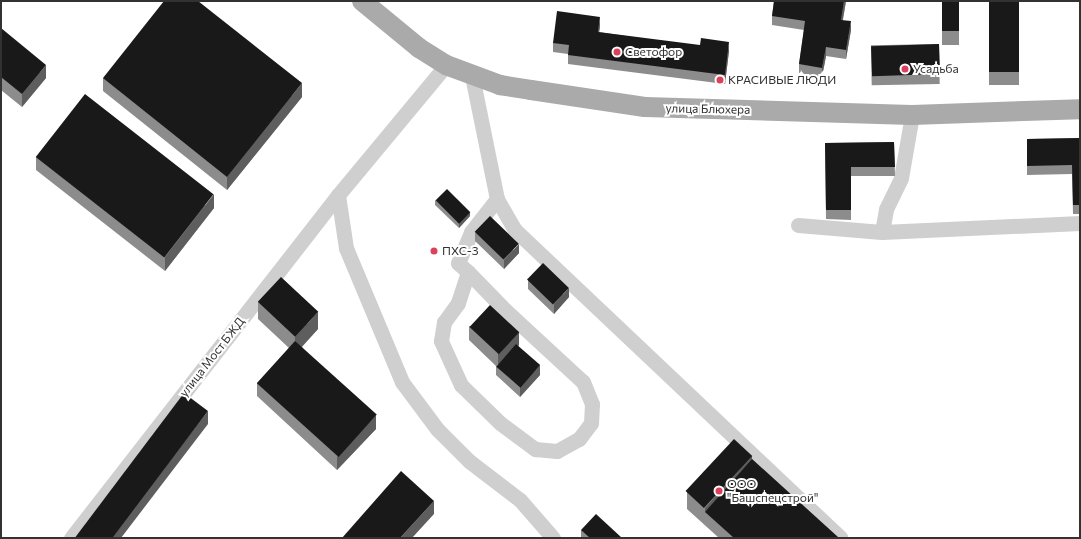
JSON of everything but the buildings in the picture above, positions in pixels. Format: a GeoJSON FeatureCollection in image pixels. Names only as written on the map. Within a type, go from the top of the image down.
{"type":"FeatureCollection","features":[{"type":"Feature","properties":{"kind":"main road","name":"улица Блюхера"},"geometry":{"type":"LineString","coordinates":[[362,1],[419,48],[446,65],[472,76],[508,86],[645,107],[823,111],[912,115],[1080,109]]}},
{"type":"Feature","properties":{"kind":"street","name":"улица Мост БЖД"},"geometry":{"type":"LineString","coordinates":[[71,538],[338,195],[446,65]]}},
{"type":"Feature","properties":{"kind":"street"},"geometry":{"type":"LineString","coordinates":[[472,76],[497,199],[515,230],[841,538]]}},
{"type":"Feature","properties":{"kind":"street"},"geometry":{"type":"LineString","coordinates":[[882,232],[886,209],[901,178],[912,115]]}},
{"type":"Feature","properties":{"kind":"street"},"geometry":{"type":"LineString","coordinates":[[338,195],[346,248],[402,382],[437,429],[469,461],[520,500],[553,538]]}},
{"type":"Feature","properties":{"kind":"street"},"geometry":{"type":"LineString","coordinates":[[468,272],[458,302],[444,322],[441,341],[461,385],[500,423],[535,449],[557,451],[579,439],[591,423],[592,404],[583,382],[505,310],[468,272],[458,263],[472,232],[497,199]]}},
{"type":"Feature","properties":{"kind":"street"},"geometry":{"type":"LineString","coordinates":[[798,225],[882,232],[1080,223]]}},
{"type":"Feature","properties":{"kind":"place","name":"Светофор"},"geometry":{"type":"Point","coordinates":[617,52]}},
{"type":"Feature","properties":{"kind":"place","name":"Усадьба"},"geometry":{"type":"Point","coordinates":[905,69]}},
{"type":"Feature","properties":{"kind":"place","name":"КРАСИВЫЕ ЛЮДИ"},"geometry":{"type":"Point","coordinates":[720,80]}},
{"type":"Feature","properties":{"kind":"place","name":"ПХС-3"},"geometry":{"type":"Point","coordinates":[434,251]}},
{"type":"Feature","properties":{"kind":"place","name":"ООО \"Башспецстрой\""},"geometry":{"type":"Point","coordinates":[719,491]}}]}
